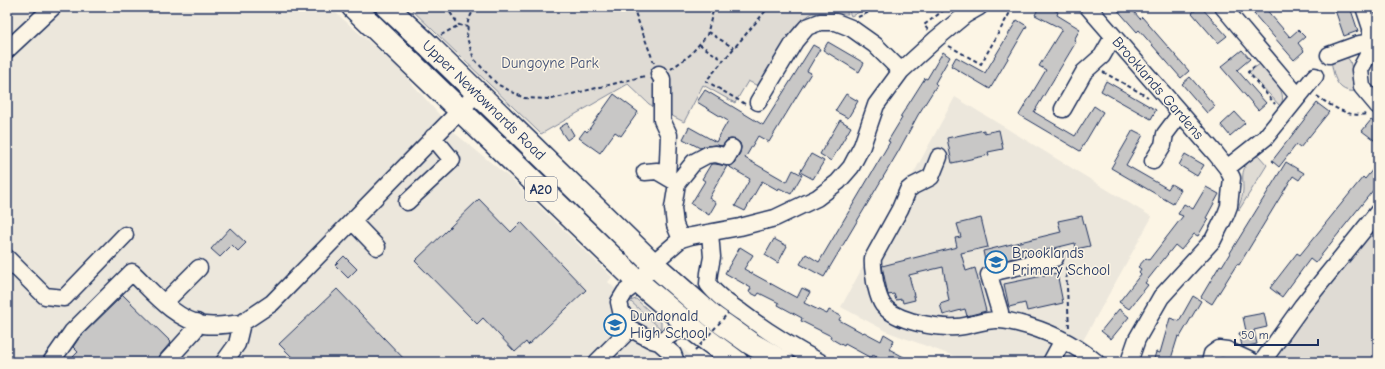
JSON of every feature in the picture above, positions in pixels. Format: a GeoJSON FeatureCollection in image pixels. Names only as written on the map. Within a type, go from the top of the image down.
{"type":"FeatureCollection","features":[{"type":"Feature","properties":{"kind":"highway","name":"Upper Newtownards Road"},"geometry":{"type":"LineString","coordinates":[[353,7],[638,282],[697,342],[737,362]]}},
{"type":"Feature","properties":{"kind":"highway","name":"Upper Newtownards Road"},"geometry":{"type":"LineString","coordinates":[[387,7],[654,265],[712,316],[750,343],[783,362]]}},
{"type":"Feature","properties":{"kind":"street"},"geometry":{"type":"LineString","coordinates":[[7,50],[53,7]]}},
{"type":"Feature","properties":{"kind":"street"},"geometry":{"type":"LineString","coordinates":[[597,362],[624,335],[627,327],[619,302],[625,292],[638,282],[660,257],[681,239],[775,218],[817,198],[838,182],[850,168],[862,146],[876,105],[901,71],[965,15],[979,7]]}},
{"type":"Feature","properties":{"kind":"street","name":"Brooklands Gardens"},"geometry":{"type":"LineString","coordinates":[[1088,7],[1227,168]]}},
{"type":"Feature","properties":{"kind":"street"},"geometry":{"type":"LineString","coordinates":[[1223,7],[1266,57],[1301,92]]}},
{"type":"Feature","properties":{"kind":"street"},"geometry":{"type":"LineString","coordinates":[[1364,7],[1371,28],[1372,51],[1360,70],[1362,87],[1374,110]]}},
{"type":"Feature","properties":{"kind":"street"},"geometry":{"type":"LineString","coordinates":[[758,102],[795,41],[807,27],[820,22],[836,22],[850,28],[875,45],[901,71]]}},
{"type":"Feature","properties":{"kind":"street"},"geometry":{"type":"LineString","coordinates":[[1064,109],[1084,72],[1102,56],[1113,37]]}},
{"type":"Feature","properties":{"kind":"street"},"geometry":{"type":"LineString","coordinates":[[1329,55],[1359,44],[1372,51]]}},
{"type":"Feature","properties":{"kind":"street"},"geometry":{"type":"LineString","coordinates":[[658,74],[662,79],[662,120],[669,136],[668,161],[672,179],[672,208],[675,225],[681,239]]}},
{"type":"Feature","properties":{"kind":"street"},"geometry":{"type":"LineString","coordinates":[[1129,362],[1137,339],[1161,297],[1213,240],[1229,206],[1232,178],[1227,168],[1265,138],[1315,76]]}},
{"type":"Feature","properties":{"kind":"street"},"geometry":{"type":"LineString","coordinates":[[51,362],[72,332],[132,272],[164,303],[185,319],[205,325],[242,323],[272,303],[477,93]]}},
{"type":"Feature","properties":{"kind":"street"},"geometry":{"type":"LineString","coordinates":[[1153,162],[1163,145],[1165,134],[1180,114]]}},
{"type":"Feature","properties":{"kind":"street"},"geometry":{"type":"LineString","coordinates":[[407,202],[452,160],[433,137]]}},
{"type":"Feature","properties":{"kind":"street"},"geometry":{"type":"LineString","coordinates":[[672,179],[694,162],[707,155],[712,154],[728,157],[732,148]]}},
{"type":"Feature","properties":{"kind":"street"},"geometry":{"type":"LineString","coordinates":[[940,157],[931,177],[908,190],[900,209],[873,258],[872,265],[879,298],[884,306],[898,315],[924,324],[958,327],[982,321],[1000,320],[1032,327],[1045,331],[1063,340],[1096,362]]}},
{"type":"Feature","properties":{"kind":"street"},"geometry":{"type":"LineString","coordinates":[[645,172],[657,172],[672,179]]}},
{"type":"Feature","properties":{"kind":"street"},"geometry":{"type":"LineString","coordinates":[[1262,362],[1302,306],[1378,212]]}},
{"type":"Feature","properties":{"kind":"street"},"geometry":{"type":"LineString","coordinates":[[352,221],[377,247]]}},
{"type":"Feature","properties":{"kind":"street"},"geometry":{"type":"LineString","coordinates":[[710,233],[712,257],[708,284],[715,294],[794,349],[820,362]]}},
{"type":"Feature","properties":{"kind":"street"},"geometry":{"type":"LineString","coordinates":[[7,258],[45,296],[64,298],[125,234]]}},
{"type":"Feature","properties":{"kind":"street"},"geometry":{"type":"LineString","coordinates":[[1000,320],[1000,312],[989,275],[999,271],[1055,258]]}},
{"type":"Feature","properties":{"kind":"street"},"geometry":{"type":"LineString","coordinates":[[164,303],[199,268]]}},
{"type":"Feature","properties":{"kind":"street"},"geometry":{"type":"LineString","coordinates":[[166,362],[194,331],[197,322]]}},
{"type":"Feature","properties":{"kind":"street"},"geometry":{"type":"LineString","coordinates":[[224,362],[237,344],[242,323]]}},
{"type":"Feature","properties":{"kind":"street"},"geometry":{"type":"LineString","coordinates":[[627,327],[659,342],[673,354],[676,362]]}},
{"type":"Feature","properties":{"kind":"street"},"geometry":{"type":"LineString","coordinates":[[659,342],[668,337],[674,331],[678,330],[686,330],[697,342]]}},
{"type":"Feature","properties":{"kind":"street"},"geometry":{"type":"LineString","coordinates":[[1051,362],[1063,340]]}},
{"type":"Feature","properties":{"kind":"street"},"geometry":{"type":"LineString","coordinates":[[1210,362],[1212,354],[1219,349],[1227,350],[1253,362]]}},
{"type":"Feature","properties":{"kind":"path"},"geometry":{"type":"LineString","coordinates":[[446,7],[459,25],[468,27]]}},
{"type":"Feature","properties":{"kind":"path"},"geometry":{"type":"LineString","coordinates":[[475,7],[468,21],[467,38],[474,59],[497,84],[524,98],[552,99],[633,78],[658,74],[669,70],[690,56],[700,44],[708,32],[714,7]]}},
{"type":"Feature","properties":{"kind":"path"},"geometry":{"type":"LineString","coordinates":[[633,7],[658,74]]}},
{"type":"Feature","properties":{"kind":"path"},"geometry":{"type":"LineString","coordinates":[[758,102],[746,104],[706,81],[769,7]]}},
{"type":"Feature","properties":{"kind":"path"},"geometry":{"type":"LineString","coordinates":[[936,39],[981,64],[1013,7]]}},
{"type":"Feature","properties":{"kind":"path"},"geometry":{"type":"LineString","coordinates":[[440,37],[459,25]]}},
{"type":"Feature","properties":{"kind":"path"},"geometry":{"type":"LineString","coordinates":[[708,32],[734,48]]}},
{"type":"Feature","properties":{"kind":"path"},"geometry":{"type":"LineString","coordinates":[[700,44],[723,60]]}},
{"type":"Feature","properties":{"kind":"path"},"geometry":{"type":"LineString","coordinates":[[1266,57],[1248,72],[1284,114]]}},
{"type":"Feature","properties":{"kind":"path"},"geometry":{"type":"LineString","coordinates":[[1092,65],[1154,101],[1167,99]]}},
{"type":"Feature","properties":{"kind":"path"},"geometry":{"type":"LineString","coordinates":[[1301,92],[1352,115],[1363,115],[1374,110]]}},
{"type":"Feature","properties":{"kind":"path"},"geometry":{"type":"LineString","coordinates":[[1055,258],[1065,255],[1069,325]]}},
{"type":"Feature","properties":{"kind":"path"},"geometry":{"type":"LineString","coordinates":[[697,342],[728,314]]}},
{"type":"Feature","properties":{"kind":"shaded area"},"geometry":{"type":"Polygon","coordinates":[[[7,7],[329,7],[395,64],[457,135],[510,178],[612,277],[608,282],[691,356],[692,362],[7,362],[7,7]]]}},
{"type":"Feature","properties":{"kind":"shaded area","name":"Brooklands Primary School"},"geometry":{"type":"Polygon","coordinates":[[[955,97],[1152,217],[1071,362],[970,362],[888,332],[841,307],[955,97]]]}},
{"type":"Feature","properties":{"kind":"green space"},"geometry":{"type":"Polygon","coordinates":[[[361,7],[371,7],[449,81],[459,96],[361,7]]]}},
{"type":"Feature","properties":{"kind":"green space","name":"Dungoyne Park"},"geometry":{"type":"Polygon","coordinates":[[[409,7],[844,7],[848,14],[812,13],[796,25],[760,87],[748,81],[735,103],[703,85],[684,122],[649,104],[628,84],[541,134],[409,7]]]}},
{"type":"Feature","properties":{"kind":"green space"},"geometry":{"type":"Polygon","coordinates":[[[847,7],[871,7],[851,16],[847,7]]]}},
{"type":"Feature","properties":{"kind":"green space"},"geometry":{"type":"Polygon","coordinates":[[[1346,56],[1350,61],[1357,91],[1350,91],[1340,86],[1333,71],[1331,59],[1346,56]]]}},
{"type":"Feature","properties":{"kind":"green space"},"geometry":{"type":"Polygon","coordinates":[[[1260,64],[1280,89],[1282,101],[1280,106],[1249,72],[1260,64]]]}},
{"type":"Feature","properties":{"kind":"green space"},"geometry":{"type":"Polygon","coordinates":[[[478,109],[481,109],[568,191],[601,231],[635,264],[475,112],[478,109]]]}},
{"type":"Feature","properties":{"kind":"green space"},"geometry":{"type":"Polygon","coordinates":[[[1259,156],[1267,165],[1239,210],[1243,192],[1244,169],[1253,157],[1259,156]]]}},
{"type":"Feature","properties":{"kind":"green space"},"geometry":{"type":"Polygon","coordinates":[[[1378,221],[1378,362],[1273,362],[1288,338],[1378,221]]]}},
{"type":"Feature","properties":{"kind":"green space"},"geometry":{"type":"Polygon","coordinates":[[[656,280],[768,362],[753,362],[740,353],[690,313],[658,285],[656,280]]]}},
{"type":"Feature","properties":{"kind":"green space"},"geometry":{"type":"Polygon","coordinates":[[[636,299],[661,322],[661,329],[630,301],[636,299]]]}},
{"type":"Feature","properties":{"kind":"building"},"geometry":{"type":"Polygon","coordinates":[[[1039,7],[1049,7],[1058,12],[1057,15],[1080,29],[1074,40],[1076,42],[1034,112],[1075,136],[1094,106],[1103,112],[1080,151],[1019,115],[1046,70],[1039,66],[1062,29],[1035,15],[1039,7]]]}},
{"type":"Feature","properties":{"kind":"building"},"geometry":{"type":"Polygon","coordinates":[[[1115,7],[1130,7],[1140,19],[1142,17],[1189,71],[1181,78],[1139,30],[1137,32],[1115,7]]]}},
{"type":"Feature","properties":{"kind":"building"},"geometry":{"type":"Polygon","coordinates":[[[1201,7],[1227,36],[1218,43],[1192,13],[1201,7]]]}},
{"type":"Feature","properties":{"kind":"building"},"geometry":{"type":"Polygon","coordinates":[[[1248,7],[1264,7],[1290,37],[1298,30],[1305,37],[1298,43],[1304,51],[1294,60],[1248,7]]]}},
{"type":"Feature","properties":{"kind":"building"},"geometry":{"type":"Polygon","coordinates":[[[1334,7],[1350,7],[1358,31],[1344,36],[1334,7]]]}},
{"type":"Feature","properties":{"kind":"building"},"geometry":{"type":"Polygon","coordinates":[[[1017,20],[1027,26],[990,89],[951,66],[956,57],[985,73],[1017,20]]]}},
{"type":"Feature","properties":{"kind":"building"},"geometry":{"type":"Polygon","coordinates":[[[828,42],[864,63],[859,72],[823,50],[828,42]]]}},
{"type":"Feature","properties":{"kind":"building"},"geometry":{"type":"Polygon","coordinates":[[[813,45],[820,49],[807,71],[811,73],[769,142],[758,136],[745,158],[787,182],[793,170],[802,175],[791,194],[779,188],[778,190],[762,181],[745,211],[735,206],[750,179],[728,166],[733,165],[740,153],[740,143],[731,139],[727,140],[722,146],[715,145],[700,148],[683,139],[689,127],[716,142],[728,121],[697,102],[705,90],[763,125],[813,45]]]}},
{"type":"Feature","properties":{"kind":"building"},"geometry":{"type":"Polygon","coordinates":[[[1242,50],[1250,59],[1237,70],[1266,103],[1258,110],[1221,67],[1242,50]]]}},
{"type":"Feature","properties":{"kind":"building"},"geometry":{"type":"Polygon","coordinates":[[[943,52],[950,57],[935,83],[937,85],[824,277],[800,264],[806,254],[819,262],[890,142],[888,141],[902,118],[900,117],[925,78],[927,79],[943,52]]]}},
{"type":"Feature","properties":{"kind":"building"},"geometry":{"type":"Polygon","coordinates":[[[1190,77],[1215,106],[1207,113],[1182,84],[1190,77]]]}},
{"type":"Feature","properties":{"kind":"building"},"geometry":{"type":"Polygon","coordinates":[[[1106,81],[1156,110],[1151,119],[1101,91],[1106,81]]]}},
{"type":"Feature","properties":{"kind":"building"},"geometry":{"type":"Polygon","coordinates":[[[614,94],[638,112],[621,136],[615,132],[600,153],[579,138],[585,130],[587,132],[614,94]]]}},
{"type":"Feature","properties":{"kind":"building"},"geometry":{"type":"Polygon","coordinates":[[[846,94],[858,101],[848,118],[835,111],[846,94]]]}},
{"type":"Feature","properties":{"kind":"building"},"geometry":{"type":"Polygon","coordinates":[[[1317,103],[1329,112],[1300,148],[1296,145],[1279,167],[1272,161],[1317,103]]]}},
{"type":"Feature","properties":{"kind":"building"},"geometry":{"type":"Polygon","coordinates":[[[1235,112],[1245,123],[1230,136],[1221,125],[1235,112]]]}},
{"type":"Feature","properties":{"kind":"building"},"geometry":{"type":"Polygon","coordinates":[[[840,120],[851,127],[831,161],[820,154],[840,120]]]}},
{"type":"Feature","properties":{"kind":"building"},"geometry":{"type":"Polygon","coordinates":[[[1371,120],[1378,125],[1378,143],[1362,131],[1371,120]]]}},
{"type":"Feature","properties":{"kind":"building"},"geometry":{"type":"Polygon","coordinates":[[[567,123],[574,135],[567,140],[559,128],[567,123]]]}},
{"type":"Feature","properties":{"kind":"building"},"geometry":{"type":"Polygon","coordinates":[[[984,130],[984,133],[999,130],[1003,149],[988,152],[989,155],[952,163],[947,138],[984,130]]]}},
{"type":"Feature","properties":{"kind":"building"},"geometry":{"type":"Polygon","coordinates":[[[1133,130],[1143,135],[1126,165],[1168,189],[1171,184],[1181,190],[1173,204],[1111,168],[1133,130]]]}},
{"type":"Feature","properties":{"kind":"building"},"geometry":{"type":"Polygon","coordinates":[[[811,154],[824,161],[813,179],[800,172],[811,154]]]}},
{"type":"Feature","properties":{"kind":"building"},"geometry":{"type":"Polygon","coordinates":[[[1185,154],[1204,165],[1197,176],[1179,165],[1185,154]]]}},
{"type":"Feature","properties":{"kind":"building"},"geometry":{"type":"Polygon","coordinates":[[[1286,162],[1304,173],[1299,180],[1293,176],[1239,265],[1237,264],[1212,304],[1201,297],[1220,265],[1222,266],[1286,162]]]}},
{"type":"Feature","properties":{"kind":"building"},"geometry":{"type":"Polygon","coordinates":[[[1378,163],[1378,184],[1315,263],[1310,259],[1282,297],[1270,288],[1297,253],[1300,255],[1363,177],[1365,179],[1378,163]]]}},
{"type":"Feature","properties":{"kind":"building"},"geometry":{"type":"Polygon","coordinates":[[[711,164],[727,166],[709,198],[716,203],[709,215],[691,204],[705,181],[702,179],[711,164]]]}},
{"type":"Feature","properties":{"kind":"building"},"geometry":{"type":"Polygon","coordinates":[[[1206,187],[1219,194],[1206,218],[1208,219],[1198,236],[1194,234],[1181,250],[1175,245],[1145,283],[1148,285],[1129,309],[1119,302],[1141,274],[1139,272],[1141,269],[1138,267],[1146,258],[1149,260],[1183,216],[1178,214],[1184,204],[1193,209],[1206,187]]]}},
{"type":"Feature","properties":{"kind":"building"},"geometry":{"type":"Polygon","coordinates":[[[479,199],[511,232],[521,222],[586,290],[528,345],[526,342],[515,352],[483,318],[477,324],[415,261],[479,199]]]}},
{"type":"Feature","properties":{"kind":"building"},"geometry":{"type":"Polygon","coordinates":[[[1082,216],[1090,246],[1076,249],[1075,243],[986,265],[983,251],[1061,232],[1058,221],[1082,216]]]}},
{"type":"Feature","properties":{"kind":"building"},"geometry":{"type":"Polygon","coordinates":[[[981,218],[988,247],[961,253],[966,271],[975,268],[986,311],[967,316],[965,309],[943,315],[940,304],[949,301],[943,267],[909,275],[915,300],[903,303],[902,299],[896,300],[894,294],[888,295],[882,266],[957,247],[955,238],[961,237],[957,224],[981,218]]]}},
{"type":"Feature","properties":{"kind":"building"},"geometry":{"type":"Polygon","coordinates":[[[230,228],[246,243],[238,251],[232,245],[220,257],[211,249],[230,228]]]}},
{"type":"Feature","properties":{"kind":"building"},"geometry":{"type":"Polygon","coordinates":[[[774,239],[787,246],[778,263],[765,255],[774,239]]]}},
{"type":"Feature","properties":{"kind":"building"},"geometry":{"type":"Polygon","coordinates":[[[740,247],[753,255],[744,269],[797,298],[802,288],[810,292],[804,303],[827,314],[829,310],[841,316],[839,320],[881,341],[884,334],[894,340],[889,349],[913,362],[886,362],[873,355],[871,358],[845,344],[844,346],[830,338],[831,336],[801,321],[802,318],[778,305],[779,303],[759,293],[757,296],[749,292],[751,288],[725,273],[740,247]]]}},
{"type":"Feature","properties":{"kind":"building"},"geometry":{"type":"Polygon","coordinates":[[[344,256],[357,269],[348,278],[335,265],[344,256]]]}},
{"type":"Feature","properties":{"kind":"building"},"geometry":{"type":"Polygon","coordinates":[[[1057,273],[1063,303],[1027,311],[1025,303],[1009,307],[1004,284],[1057,273]]]}},
{"type":"Feature","properties":{"kind":"building"},"geometry":{"type":"Polygon","coordinates":[[[337,289],[407,362],[297,362],[279,344],[337,289]]]}},
{"type":"Feature","properties":{"kind":"building"},"geometry":{"type":"Polygon","coordinates":[[[123,295],[171,342],[159,356],[157,362],[68,362],[78,352],[73,347],[79,338],[123,295]]]}},
{"type":"Feature","properties":{"kind":"building"},"geometry":{"type":"Polygon","coordinates":[[[1193,296],[1201,301],[1180,337],[1178,336],[1170,362],[1153,362],[1156,352],[1160,353],[1170,318],[1179,321],[1193,296]]]}},
{"type":"Feature","properties":{"kind":"building"},"geometry":{"type":"Polygon","coordinates":[[[1119,309],[1129,317],[1111,339],[1101,331],[1119,309]]]}},
{"type":"Feature","properties":{"kind":"building"},"geometry":{"type":"Polygon","coordinates":[[[1264,313],[1267,327],[1254,330],[1257,344],[1243,347],[1239,333],[1246,331],[1243,317],[1264,313]]]}},
{"type":"Feature","properties":{"kind":"place","name":"Brooklands Primary School"},"geometry":{"type":"Point","coordinates":[996,262]}},
{"type":"Feature","properties":{"kind":"place","name":"Dundonald High School"},"geometry":{"type":"Point","coordinates":[615,325]}}]}
